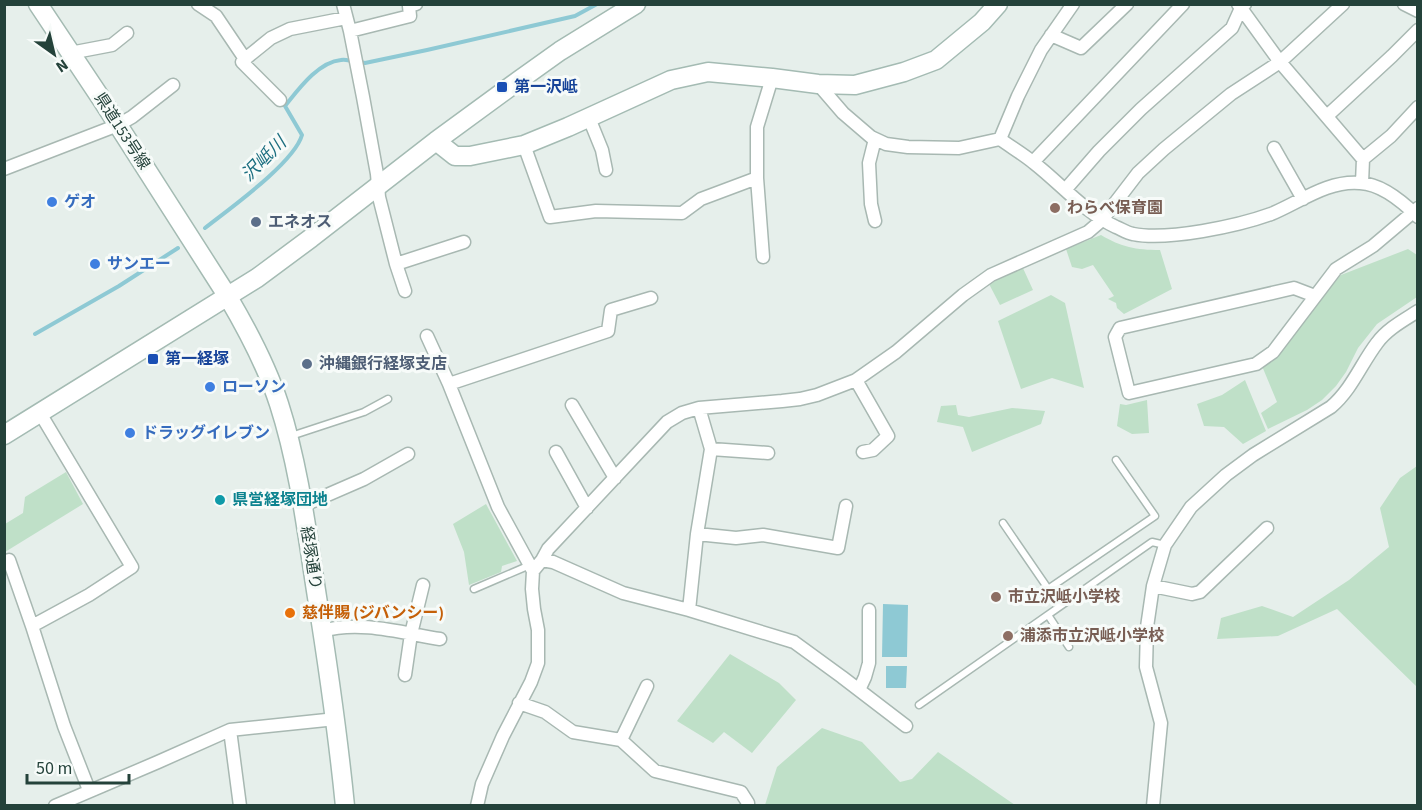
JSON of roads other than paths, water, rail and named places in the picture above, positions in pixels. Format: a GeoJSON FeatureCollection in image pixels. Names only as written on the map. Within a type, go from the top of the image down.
{"type":"FeatureCollection","features":[{"type":"Feature","properties":{"kind":"street"},"geometry":{"type":"LineString","coordinates":[[198,4],[216,16],[245,59]]}},
{"type":"Feature","properties":{"kind":"street"},"geometry":{"type":"LineString","coordinates":[[343,4],[379,197],[405,291]]}},
{"type":"Feature","properties":{"kind":"street"},"geometry":{"type":"LineString","coordinates":[[350,32],[410,16],[409,6],[416,4]]}},
{"type":"Feature","properties":{"kind":"street"},"geometry":{"type":"LineString","coordinates":[[4,435],[228,297],[293,252],[436,141],[560,51],[636,4]]}},
{"type":"Feature","properties":{"kind":"street"},"geometry":{"type":"LineString","coordinates":[[436,141],[455,156],[470,156],[524,145],[590,118],[671,80],[708,72],[818,84],[855,85],[904,72],[936,60],[982,22],[998,4]]}},
{"type":"Feature","properties":{"kind":"street"},"geometry":{"type":"LineString","coordinates":[[1000,139],[1041,50],[1073,4]]}},
{"type":"Feature","properties":{"kind":"street"},"geometry":{"type":"LineString","coordinates":[[1051,35],[1081,48],[1127,4]]}},
{"type":"Feature","properties":{"kind":"street"},"geometry":{"type":"LineString","coordinates":[[1033,162],[1183,4]]}},
{"type":"Feature","properties":{"kind":"street"},"geometry":{"type":"LineString","coordinates":[[531,568],[542,560],[548,549],[667,422],[682,413],[699,408],[800,399],[856,380],[896,352],[991,274],[1088,232],[1101,220],[1138,173],[1164,149],[1231,94],[1280,62],[1343,4]]}},
{"type":"Feature","properties":{"kind":"street"},"geometry":{"type":"LineString","coordinates":[[1404,4],[1418,11]]}},
{"type":"Feature","properties":{"kind":"street","name":"県道153号線"},"geometry":{"type":"LineString","coordinates":[[41,6],[190,236]]}},
{"type":"Feature","properties":{"kind":"street"},"geometry":{"type":"LineString","coordinates":[[1065,190],[1141,108],[1232,28],[1241,6]]}},
{"type":"Feature","properties":{"kind":"street"},"geometry":{"type":"LineString","coordinates":[[1241,6],[1280,62],[1363,159],[1362,183]]}},
{"type":"Feature","properties":{"kind":"street"},"geometry":{"type":"LineString","coordinates":[[280,100],[242,62],[271,38],[290,29],[346,18]]}},
{"type":"Feature","properties":{"kind":"street"},"geometry":{"type":"LineString","coordinates":[[1327,116],[1418,30]]}},
{"type":"Feature","properties":{"kind":"street"},"geometry":{"type":"LineString","coordinates":[[70,53],[112,45],[127,33]]}},
{"type":"Feature","properties":{"kind":"street"},"geometry":{"type":"LineString","coordinates":[[763,256],[757,178],[757,127],[772,78]]}},
{"type":"Feature","properties":{"kind":"street"},"geometry":{"type":"LineString","coordinates":[[818,84],[843,113],[871,136],[886,144],[908,147],[959,147],[1000,139],[1033,162],[1101,220],[1131,234],[1176,235],[1249,221],[1270,214],[1331,185],[1362,183],[1372,185],[1391,194],[1416,213],[1373,246],[1336,269],[1316,296],[1273,352],[1256,364],[1129,393],[1115,337],[1120,328],[1294,288],[1316,296]]}},
{"type":"Feature","properties":{"kind":"street"},"geometry":{"type":"LineString","coordinates":[[4,170],[118,125],[174,85]]}},
{"type":"Feature","properties":{"kind":"street"},"geometry":{"type":"LineString","coordinates":[[1363,159],[1391,136],[1418,107]]}},
{"type":"Feature","properties":{"kind":"street"},"geometry":{"type":"LineString","coordinates":[[590,118],[602,150],[606,170]]}},
{"type":"Feature","properties":{"kind":"street"},"geometry":{"type":"LineString","coordinates":[[875,221],[871,204],[869,163],[876,139]]}},
{"type":"Feature","properties":{"kind":"street"},"geometry":{"type":"LineString","coordinates":[[524,145],[550,217],[596,210],[682,213],[701,199],[757,178]]}},
{"type":"Feature","properties":{"kind":"street"},"geometry":{"type":"LineString","coordinates":[[1274,148],[1303,199]]}},
{"type":"Feature","properties":{"kind":"street","name":"経塚通り"},"geometry":{"type":"LineString","coordinates":[[190,236],[228,297],[266,370],[288,437],[302,506],[336,718],[345,806]]}},
{"type":"Feature","properties":{"kind":"street"},"geometry":{"type":"LineString","coordinates":[[396,264],[464,242]]}},
{"type":"Feature","properties":{"kind":"street"},"geometry":{"type":"LineString","coordinates":[[449,384],[608,331],[611,310],[651,298]]}},
{"type":"Feature","properties":{"kind":"street"},"geometry":{"type":"LineString","coordinates":[[1153,806],[1161,723],[1146,667],[1147,627],[1153,586],[1165,544],[1191,507],[1226,475],[1253,455],[1331,407],[1341,398],[1378,341],[1418,311]]}},
{"type":"Feature","properties":{"kind":"street"},"geometry":{"type":"LineString","coordinates":[[427,336],[449,384],[498,507],[531,568],[538,630],[538,663],[482,783],[477,806]]}},
{"type":"Feature","properties":{"kind":"street"},"geometry":{"type":"LineString","coordinates":[[856,380],[888,436],[873,450],[862,452]]}},
{"type":"Feature","properties":{"kind":"street"},"geometry":{"type":"LineString","coordinates":[[572,405],[615,478]]}},
{"type":"Feature","properties":{"kind":"street"},"geometry":{"type":"LineString","coordinates":[[689,610],[697,534],[711,449],[699,408]]}},
{"type":"Feature","properties":{"kind":"street"},"geometry":{"type":"LineString","coordinates":[[32,626],[89,595],[132,567],[40,413]]}},
{"type":"Feature","properties":{"kind":"street"},"geometry":{"type":"LineString","coordinates":[[711,449],[768,453]]}},
{"type":"Feature","properties":{"kind":"street"},"geometry":{"type":"LineString","coordinates":[[556,452],[587,508]]}},
{"type":"Feature","properties":{"kind":"street"},"geometry":{"type":"LineString","coordinates":[[302,506],[364,479],[408,454]]}},
{"type":"Feature","properties":{"kind":"street"},"geometry":{"type":"LineString","coordinates":[[697,534],[736,538],[763,535],[838,548],[846,506]]}},
{"type":"Feature","properties":{"kind":"street"},"geometry":{"type":"LineString","coordinates":[[1153,586],[1192,594],[1200,592],[1267,528]]}},
{"type":"Feature","properties":{"kind":"street"},"geometry":{"type":"LineString","coordinates":[[4,562],[9,560],[64,726],[89,790]]}},
{"type":"Feature","properties":{"kind":"street"},"geometry":{"type":"LineString","coordinates":[[542,560],[553,562],[623,593],[689,610],[794,642],[906,726]]}},
{"type":"Feature","properties":{"kind":"street"},"geometry":{"type":"LineString","coordinates":[[405,675],[411,634],[423,585]]}},
{"type":"Feature","properties":{"kind":"street"},"geometry":{"type":"LineString","coordinates":[[859,690],[869,663],[869,610]]}},
{"type":"Feature","properties":{"kind":"street"},"geometry":{"type":"LineString","coordinates":[[322,631],[340,627],[368,627],[440,639]]}},
{"type":"Feature","properties":{"kind":"street"},"geometry":{"type":"LineString","coordinates":[[621,740],[647,686]]}},
{"type":"Feature","properties":{"kind":"street"},"geometry":{"type":"LineString","coordinates":[[519,703],[545,712],[573,732],[621,740],[655,771],[741,792],[748,806]]}},
{"type":"Feature","properties":{"kind":"street"},"geometry":{"type":"LineString","coordinates":[[55,806],[230,730],[336,718]]}},
{"type":"Feature","properties":{"kind":"street"},"geometry":{"type":"LineString","coordinates":[[230,730],[240,806]]}},
{"type":"Feature","properties":{"kind":"lane"},"geometry":{"type":"LineString","coordinates":[[288,437],[364,412],[388,399]]}},
{"type":"Feature","properties":{"kind":"lane"},"geometry":{"type":"LineString","coordinates":[[1048,589],[1155,516],[1116,460]]}},
{"type":"Feature","properties":{"kind":"lane"},"geometry":{"type":"LineString","coordinates":[[1003,523],[1060,606]]}},
{"type":"Feature","properties":{"kind":"lane"},"geometry":{"type":"LineString","coordinates":[[920,705],[1152,542],[1165,544]]}},
{"type":"Feature","properties":{"kind":"lane"},"geometry":{"type":"LineString","coordinates":[[474,589],[531,568]]}},
{"type":"Feature","properties":{"kind":"lane"},"geometry":{"type":"LineString","coordinates":[[1048,615],[1070,646]]}},
{"type":"Feature","properties":{"kind":"water"},"geometry":{"type":"Polygon","coordinates":[[[883,604],[908,605],[907,657],[882,657],[883,604]]]}},
{"type":"Feature","properties":{"kind":"water"},"geometry":{"type":"Polygon","coordinates":[[[886,666],[907,666],[906,688],[886,688],[886,666]]]}},
{"type":"Feature","properties":{"kind":"waterway","name":"沢岻川"},"geometry":{"type":"LineString","coordinates":[[360,62],[365,63],[427,50],[575,16],[597,4]]}},
{"type":"Feature","properties":{"kind":"waterway","name":"沢岻川"},"geometry":{"type":"LineString","coordinates":[[205,228],[274,172],[297,146],[302,135],[285,106],[302,85],[324,66],[342,60],[351,61]]}},
{"type":"Feature","properties":{"kind":"waterway","name":"沢岻川"},"geometry":{"type":"LineString","coordinates":[[35,334],[119,286],[178,248]]}},
{"type":"Feature","properties":{"kind":"place","name":"第一沢岻"},"geometry":{"type":"Point","coordinates":[502,87]}},
{"type":"Feature","properties":{"kind":"place","name":"ゲオ"},"geometry":{"type":"Point","coordinates":[52,202]}},
{"type":"Feature","properties":{"kind":"place","name":"わらべ保育園"},"geometry":{"type":"Point","coordinates":[1055,208]}},
{"type":"Feature","properties":{"kind":"place","name":"エネオス"},"geometry":{"type":"Point","coordinates":[256,222]}},
{"type":"Feature","properties":{"kind":"place","name":"サンエー"},"geometry":{"type":"Point","coordinates":[95,264]}},
{"type":"Feature","properties":{"kind":"place","name":"第一経塚"},"geometry":{"type":"Point","coordinates":[153,359]}},
{"type":"Feature","properties":{"kind":"place","name":"沖縄銀行経塚支店"},"geometry":{"type":"Point","coordinates":[307,364]}},
{"type":"Feature","properties":{"kind":"place","name":"ローソン"},"geometry":{"type":"Point","coordinates":[210,387]}},
{"type":"Feature","properties":{"kind":"place","name":"ドラッグイレブン"},"geometry":{"type":"Point","coordinates":[130,433]}},
{"type":"Feature","properties":{"kind":"place","name":"県営経塚団地"},"geometry":{"type":"Point","coordinates":[220,500]}},
{"type":"Feature","properties":{"kind":"place","name":"市立沢岻小学校"},"geometry":{"type":"Point","coordinates":[996,597]}},
{"type":"Feature","properties":{"kind":"place","name":"慈伴賜 (ジバンシー)"},"geometry":{"type":"Point","coordinates":[290,613]}},
{"type":"Feature","properties":{"kind":"place","name":"浦添市立沢岻小学校"},"geometry":{"type":"Point","coordinates":[1008,636]}}]}
